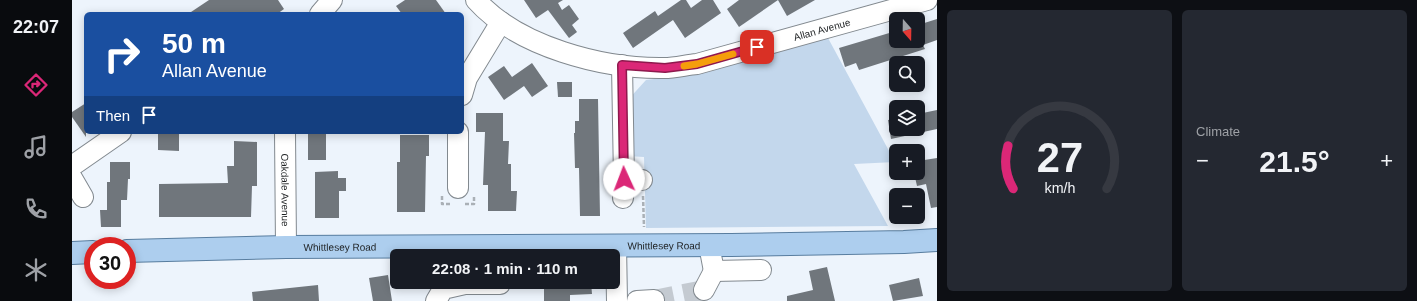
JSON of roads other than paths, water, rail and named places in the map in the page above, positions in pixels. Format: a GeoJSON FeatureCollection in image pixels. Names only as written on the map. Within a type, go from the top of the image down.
{"type":"FeatureCollection","features":[{"type":"Feature","properties":{"kind":"main road","name":"Whittlesey Road"},"geometry":{"type":"LineString","coordinates":[[136,251],[286,247],[873,243],[937,240]]}},
{"type":"Feature","properties":{"kind":"main road"},"geometry":{"type":"LineString","coordinates":[[72,253],[84,252]]}},
{"type":"Feature","properties":{"kind":"street"},"geometry":{"type":"LineString","coordinates":[[322,12],[332,0]]}},
{"type":"Feature","properties":{"kind":"street","name":"Allan Avenue"},"geometry":{"type":"LineString","coordinates":[[476,0],[501,22],[532,39],[563,52],[591,60],[622,65],[665,68],[697,64],[906,3],[927,0]]}},
{"type":"Feature","properties":{"kind":"street"},"geometry":{"type":"LineString","coordinates":[[464,88],[467,78],[501,22]]}},
{"type":"Feature","properties":{"kind":"street"},"geometry":{"type":"LineString","coordinates":[[622,65],[630,186]]}},
{"type":"Feature","properties":{"kind":"street"},"geometry":{"type":"LineString","coordinates":[[72,166],[118,134]]}},
{"type":"Feature","properties":{"kind":"street","name":"Oakdale Avenue"},"geometry":{"type":"LineString","coordinates":[[285,134],[286,247]]}},
{"type":"Feature","properties":{"kind":"street"},"geometry":{"type":"LineString","coordinates":[[458,134],[458,187]]}},
{"type":"Feature","properties":{"kind":"street"},"geometry":{"type":"LineString","coordinates":[[72,178],[83,197]]}},
{"type":"Feature","properties":{"kind":"street"},"geometry":{"type":"LineString","coordinates":[[616,245],[617,301]]}},
{"type":"Feature","properties":{"kind":"street"},"geometry":{"type":"LineString","coordinates":[[704,290],[714,271],[709,245]]}},
{"type":"Feature","properties":{"kind":"street"},"geometry":{"type":"LineString","coordinates":[[714,271],[761,270]]}},
{"type":"Feature","properties":{"kind":"street"},"geometry":{"type":"LineString","coordinates":[[436,301],[443,289]]}},
{"type":"Feature","properties":{"kind":"tunnel"},"geometry":{"type":"LineString","coordinates":[[654,300],[704,290]]}}]}
